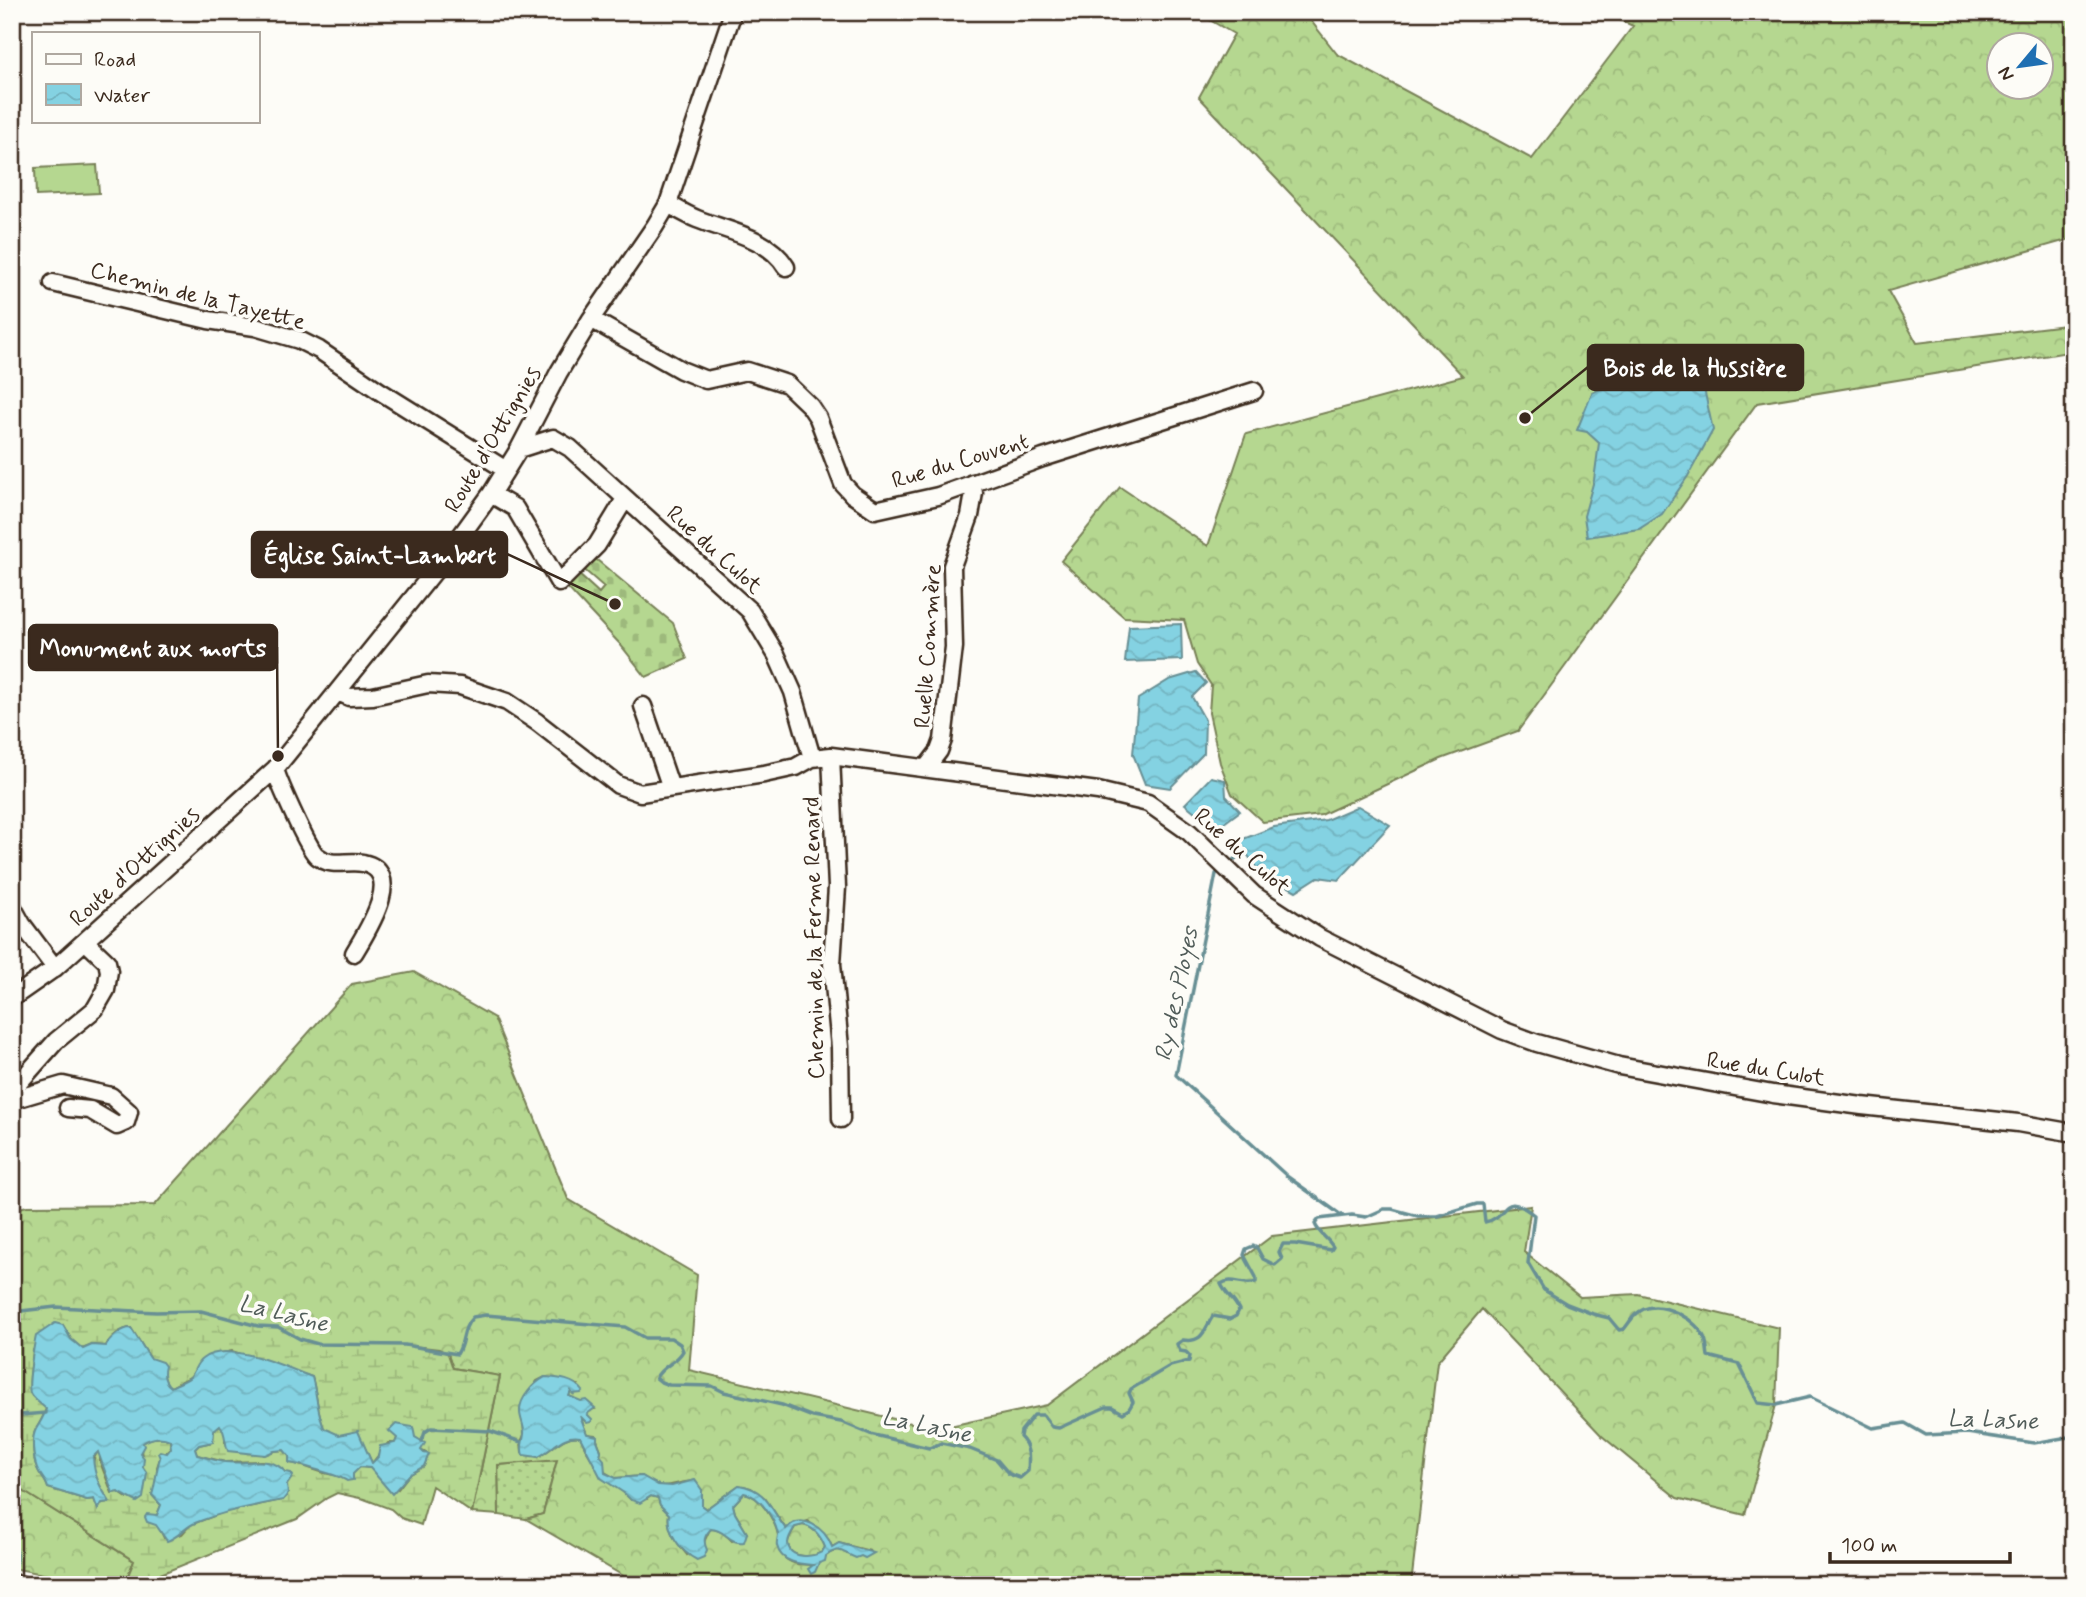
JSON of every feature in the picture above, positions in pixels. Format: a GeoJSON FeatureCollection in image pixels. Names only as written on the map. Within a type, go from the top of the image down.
{"type":"FeatureCollection","features":[{"type":"Feature","properties":{"kind":"street","name":"Route d'Ottignies"},"geometry":{"type":"LineString","coordinates":[[12,998],[55,968],[275,769],[459,539],[519,449],[559,372],[591,319],[668,204],[733,12]]}},
{"type":"Feature","properties":{"kind":"street"},"geometry":{"type":"LineString","coordinates":[[668,204],[696,219],[723,226],[749,238],[781,259],[786,267]]}},
{"type":"Feature","properties":{"kind":"street","name":"Chemin de la Tayette"},"geometry":{"type":"LineString","coordinates":[[53,283],[208,320],[255,327],[299,340],[319,350],[506,470]]}},
{"type":"Feature","properties":{"kind":"street","name":"Rue du Couvent"},"geometry":{"type":"LineString","coordinates":[[591,319],[681,370],[706,380],[747,371],[787,384],[810,406],[818,418],[844,484],[853,495],[875,510],[938,496],[1043,458],[1254,391]]}},
{"type":"Feature","properties":{"kind":"street","name":"Rue du Culot"},"geometry":{"type":"LineString","coordinates":[[533,422],[540,431],[586,461],[750,611],[776,654],[793,692],[812,758],[831,756],[1098,791],[1148,803],[1189,832],[1242,885],[1295,924],[1386,973],[1502,1030],[1537,1043],[1619,1066],[1773,1094],[2018,1123],[2074,1133]]}},
{"type":"Feature","properties":{"kind":"street"},"geometry":{"type":"LineString","coordinates":[[519,449],[553,438]]}},
{"type":"Feature","properties":{"kind":"street","name":"Ruelle Commère"},"geometry":{"type":"LineString","coordinates":[[926,768],[939,751],[943,740],[954,647],[952,566],[970,516],[974,493],[972,483]]}},
{"type":"Feature","properties":{"kind":"street"},"geometry":{"type":"LineString","coordinates":[[491,494],[515,508],[559,583],[597,545],[625,499]]}},
{"type":"Feature","properties":{"kind":"street"},"geometry":{"type":"LineString","coordinates":[[338,692],[349,697],[373,696],[428,684],[460,686],[507,702],[547,729],[618,785],[640,793],[796,767],[812,758]]}},
{"type":"Feature","properties":{"kind":"street"},"geometry":{"type":"LineString","coordinates":[[643,706],[671,788]]}},
{"type":"Feature","properties":{"kind":"street","name":"Chemin de la Ferme Renard"},"geometry":{"type":"LineString","coordinates":[[831,756],[836,887],[832,964],[840,1047],[841,1118]]}},
{"type":"Feature","properties":{"kind":"street"},"geometry":{"type":"LineString","coordinates":[[275,769],[313,854],[330,864],[363,863],[380,871],[383,877],[385,886],[370,928],[354,953]]}},
{"type":"Feature","properties":{"kind":"street"},"geometry":{"type":"LineString","coordinates":[[12,906],[55,968]]}},
{"type":"Feature","properties":{"kind":"street"},"geometry":{"type":"LineString","coordinates":[[68,1108],[90,1110],[117,1126],[126,1122],[129,1112],[111,1096],[77,1087],[52,1087],[19,1098],[15,1093],[17,1085],[56,1041],[94,1009],[106,990],[109,971],[107,962],[85,941]]}},
{"type":"Feature","properties":{"kind":"street"},"geometry":{"type":"LineString","coordinates":[[12,1583],[22,1585]]}},
{"type":"Feature","properties":{"kind":"green space"},"geometry":{"type":"Polygon","coordinates":[[[1196,12],[1304,12],[1337,54],[1532,159],[1633,26],[1602,12],[2074,12],[2074,238],[1888,291],[1917,343],[2074,324],[2074,351],[1757,403],[1518,731],[1441,759],[1321,815],[1263,822],[1232,794],[1220,763],[1209,713],[1211,685],[1197,664],[1184,620],[1124,617],[1061,561],[1120,487],[1208,546],[1246,434],[1463,376],[1199,97],[1234,34],[1196,12]]]}},
{"type":"Feature","properties":{"kind":"green space"},"geometry":{"type":"Polygon","coordinates":[[[97,165],[99,193],[36,196],[35,168],[97,165]]]}},
{"type":"Feature","properties":{"kind":"green space"},"geometry":{"type":"Polygon","coordinates":[[[591,555],[673,623],[687,659],[646,677],[619,643],[565,585],[577,573],[599,593],[604,587],[581,567],[591,555]]]}},
{"type":"Feature","properties":{"kind":"green space"},"geometry":{"type":"Polygon","coordinates":[[[414,972],[494,1018],[568,1199],[697,1275],[689,1370],[936,1429],[1047,1405],[1272,1236],[1531,1206],[1524,1252],[1580,1297],[1638,1294],[1779,1328],[1776,1405],[1745,1515],[1677,1498],[1602,1436],[1482,1309],[1437,1362],[1411,1585],[639,1585],[526,1519],[543,1514],[557,1460],[498,1465],[499,1515],[472,1513],[500,1376],[452,1368],[448,1354],[318,1344],[300,1339],[278,1327],[258,1326],[201,1311],[156,1312],[56,1307],[12,1312],[12,1210],[27,1206],[155,1205],[352,984],[414,972]],[[545,1377],[537,1381],[522,1403],[522,1452],[538,1457],[564,1440],[581,1437],[595,1464],[631,1500],[647,1499],[651,1496],[658,1498],[660,1505],[669,1514],[669,1526],[674,1536],[687,1555],[704,1542],[710,1529],[720,1531],[732,1541],[747,1533],[733,1505],[744,1493],[756,1498],[766,1510],[778,1535],[779,1551],[790,1561],[814,1565],[840,1549],[847,1554],[870,1551],[839,1543],[832,1547],[829,1540],[808,1521],[786,1529],[765,1498],[751,1488],[739,1485],[706,1509],[702,1506],[702,1490],[692,1481],[662,1486],[642,1476],[615,1478],[605,1472],[595,1435],[587,1434],[580,1416],[585,1421],[589,1410],[594,1409],[569,1396],[570,1391],[578,1385],[545,1377]]]}},
{"type":"Feature","properties":{"kind":"green space"},"geometry":{"type":"Polygon","coordinates":[[[56,1307],[156,1312],[201,1311],[258,1326],[278,1327],[300,1339],[318,1344],[405,1345],[439,1349],[448,1354],[453,1368],[500,1376],[472,1513],[432,1486],[421,1525],[401,1518],[391,1509],[337,1493],[297,1519],[133,1585],[124,1585],[134,1561],[12,1484],[12,1312],[56,1307]],[[63,1325],[33,1350],[30,1389],[46,1408],[33,1437],[38,1471],[48,1488],[87,1500],[94,1499],[98,1509],[102,1503],[109,1502],[98,1485],[94,1470],[93,1463],[98,1452],[112,1493],[118,1492],[127,1498],[142,1470],[141,1449],[144,1442],[159,1437],[170,1440],[171,1448],[160,1458],[157,1467],[158,1478],[152,1495],[161,1505],[154,1516],[164,1538],[182,1534],[190,1525],[224,1512],[282,1500],[285,1472],[262,1461],[225,1462],[197,1455],[195,1449],[199,1445],[213,1442],[214,1430],[220,1424],[225,1432],[225,1442],[264,1455],[284,1450],[289,1456],[289,1463],[334,1475],[352,1473],[360,1467],[370,1468],[398,1489],[409,1475],[424,1466],[428,1454],[397,1438],[395,1443],[388,1443],[372,1463],[364,1446],[324,1429],[312,1377],[232,1351],[207,1356],[190,1377],[171,1387],[166,1384],[163,1372],[150,1358],[131,1328],[110,1339],[106,1346],[92,1345],[82,1349],[71,1339],[63,1325]]]}},
{"type":"Feature","properties":{"kind":"green space"},"geometry":{"type":"Polygon","coordinates":[[[557,1460],[543,1514],[526,1519],[499,1515],[498,1465],[557,1460]]]}},
{"type":"Feature","properties":{"kind":"green space"},"geometry":{"type":"Polygon","coordinates":[[[12,1484],[134,1561],[124,1585],[100,1585],[12,1568],[12,1564],[16,1564],[16,1549],[12,1535],[12,1484]]]}},
{"type":"Feature","properties":{"kind":"green space"},"geometry":{"type":"Polygon","coordinates":[[[803,1525],[814,1530],[819,1536],[825,1547],[822,1552],[802,1556],[789,1548],[788,1541],[795,1527],[803,1525]]]}},
{"type":"Feature","properties":{"kind":"water"},"geometry":{"type":"Polygon","coordinates":[[[1677,361],[1703,384],[1713,430],[1688,476],[1662,514],[1639,529],[1587,537],[1584,516],[1594,480],[1599,443],[1587,432],[1577,430],[1592,393],[1652,363],[1677,361]]]}},
{"type":"Feature","properties":{"kind":"water"},"geometry":{"type":"Polygon","coordinates":[[[1181,624],[1182,660],[1125,662],[1129,626],[1181,624]]]}},
{"type":"Feature","properties":{"kind":"water"},"geometry":{"type":"Polygon","coordinates":[[[1196,672],[1206,683],[1192,697],[1205,720],[1204,753],[1170,788],[1145,784],[1133,754],[1138,699],[1169,680],[1196,672]]]}},
{"type":"Feature","properties":{"kind":"water"},"geometry":{"type":"Polygon","coordinates":[[[1211,777],[1225,780],[1226,796],[1240,811],[1216,829],[1185,804],[1211,777]]]}},
{"type":"Feature","properties":{"kind":"water"},"geometry":{"type":"Polygon","coordinates":[[[1358,806],[1390,825],[1339,880],[1318,877],[1296,891],[1258,870],[1238,841],[1274,827],[1326,820],[1358,806]]]}},
{"type":"Feature","properties":{"kind":"water"},"geometry":{"type":"Polygon","coordinates":[[[55,1323],[63,1325],[71,1339],[83,1349],[92,1345],[106,1346],[117,1334],[131,1328],[150,1358],[162,1362],[165,1366],[165,1378],[171,1387],[192,1375],[202,1359],[213,1354],[241,1353],[272,1362],[312,1377],[324,1428],[339,1435],[358,1431],[372,1463],[378,1457],[380,1446],[395,1443],[397,1438],[389,1431],[396,1424],[413,1427],[415,1437],[425,1443],[421,1450],[429,1454],[424,1466],[409,1475],[392,1494],[370,1468],[360,1467],[353,1474],[353,1480],[347,1481],[289,1463],[289,1456],[284,1450],[265,1455],[228,1451],[220,1425],[214,1430],[213,1442],[199,1445],[195,1449],[197,1455],[233,1463],[273,1463],[293,1476],[287,1485],[288,1494],[283,1500],[228,1512],[195,1523],[167,1541],[156,1525],[147,1522],[145,1517],[147,1514],[157,1515],[161,1505],[152,1495],[160,1458],[158,1453],[167,1453],[171,1448],[170,1440],[156,1438],[143,1443],[140,1453],[144,1458],[143,1467],[147,1473],[143,1498],[137,1502],[118,1492],[113,1493],[98,1452],[93,1457],[95,1470],[100,1486],[110,1502],[102,1503],[98,1510],[94,1499],[87,1500],[48,1488],[38,1471],[33,1437],[46,1409],[30,1393],[30,1374],[36,1336],[55,1323]]]}},
{"type":"Feature","properties":{"kind":"water"},"geometry":{"type":"Polygon","coordinates":[[[545,1377],[575,1384],[583,1391],[573,1394],[571,1391],[569,1396],[581,1401],[586,1400],[595,1408],[587,1414],[592,1419],[591,1422],[587,1423],[580,1416],[587,1434],[597,1436],[605,1473],[616,1478],[642,1476],[658,1485],[672,1486],[695,1480],[702,1490],[702,1506],[706,1509],[739,1485],[763,1496],[786,1529],[792,1524],[806,1522],[819,1528],[832,1547],[839,1543],[874,1553],[865,1558],[856,1558],[835,1551],[826,1556],[825,1561],[819,1563],[811,1574],[808,1569],[813,1565],[792,1562],[782,1556],[777,1546],[778,1534],[770,1515],[756,1498],[744,1493],[733,1505],[747,1533],[744,1542],[735,1541],[720,1531],[711,1529],[705,1539],[707,1550],[704,1557],[697,1560],[685,1552],[676,1541],[670,1528],[669,1514],[660,1505],[658,1498],[651,1496],[640,1503],[631,1500],[601,1478],[580,1437],[563,1440],[538,1457],[523,1455],[524,1431],[520,1407],[532,1387],[545,1377]],[[803,1525],[795,1527],[789,1539],[789,1548],[802,1556],[822,1552],[825,1547],[817,1533],[803,1525]]]}},
{"type":"Feature","properties":{"kind":"waterway","name":"Ry des Ployes"},"geometry":{"type":"LineString","coordinates":[[1232,861],[1245,851]]}},
{"type":"Feature","properties":{"kind":"waterway","name":"Ry des Ployes"},"geometry":{"type":"LineString","coordinates":[[1219,871],[1216,874],[1176,1075],[1288,1177],[1341,1215]]}},
{"type":"Feature","properties":{"kind":"waterway","name":"La Lasne"},"geometry":{"type":"LineString","coordinates":[[12,1312],[56,1307],[156,1312],[201,1311],[258,1326],[278,1327],[300,1339],[318,1344],[405,1345],[457,1354],[473,1317],[486,1315],[625,1327],[645,1338],[671,1338],[680,1344],[683,1351],[656,1378],[661,1382],[669,1385],[712,1386],[724,1392],[782,1405],[813,1417],[841,1422],[870,1434],[929,1448],[941,1443],[970,1449],[997,1460],[1009,1474],[1020,1478],[1028,1471],[1029,1461],[1027,1448],[1020,1437],[1021,1431],[1034,1415],[1043,1415],[1052,1427],[1059,1428],[1106,1407],[1123,1413],[1133,1402],[1129,1393],[1131,1389],[1170,1366],[1189,1361],[1190,1356],[1180,1351],[1177,1344],[1199,1337],[1213,1316],[1230,1319],[1236,1316],[1239,1310],[1221,1284],[1229,1281],[1256,1282],[1244,1255],[1246,1249],[1253,1246],[1257,1248],[1263,1259],[1275,1265],[1282,1259],[1279,1252],[1283,1244],[1331,1250],[1333,1247],[1315,1224],[1319,1219],[1352,1215],[1366,1217],[1384,1209],[1418,1216],[1437,1216],[1483,1204],[1485,1222],[1498,1216],[1506,1207],[1516,1205],[1534,1215],[1528,1263],[1544,1290],[1567,1304],[1609,1318],[1619,1330],[1624,1329],[1635,1315],[1644,1309],[1661,1308],[1679,1314],[1701,1332],[1706,1341],[1708,1356],[1739,1364],[1758,1403],[1776,1405],[1810,1397],[1873,1428],[1905,1423],[1926,1435],[1967,1433],[2034,1443],[2074,1436]]}},
{"type":"Feature","properties":{"kind":"waterway"},"geometry":{"type":"LineString","coordinates":[[12,1405],[21,1415],[46,1413]]}},
{"type":"Feature","properties":{"kind":"waterway"},"geometry":{"type":"LineString","coordinates":[[422,1441],[425,1432],[431,1428],[490,1431],[521,1442]]}},
{"type":"Feature","properties":{"kind":"waterway"},"geometry":{"type":"LineString","coordinates":[[12,1535],[16,1549],[16,1565]]}},
{"type":"Feature","properties":{"kind":"place","name":"Bois de la Hussière"},"geometry":{"type":"Point","coordinates":[1525,418]}},
{"type":"Feature","properties":{"kind":"place","name":"Église Saint-Lambert"},"geometry":{"type":"Point","coordinates":[615,604]}},
{"type":"Feature","properties":{"kind":"place","name":"Monument aux morts"},"geometry":{"type":"Point","coordinates":[278,756]}}]}
